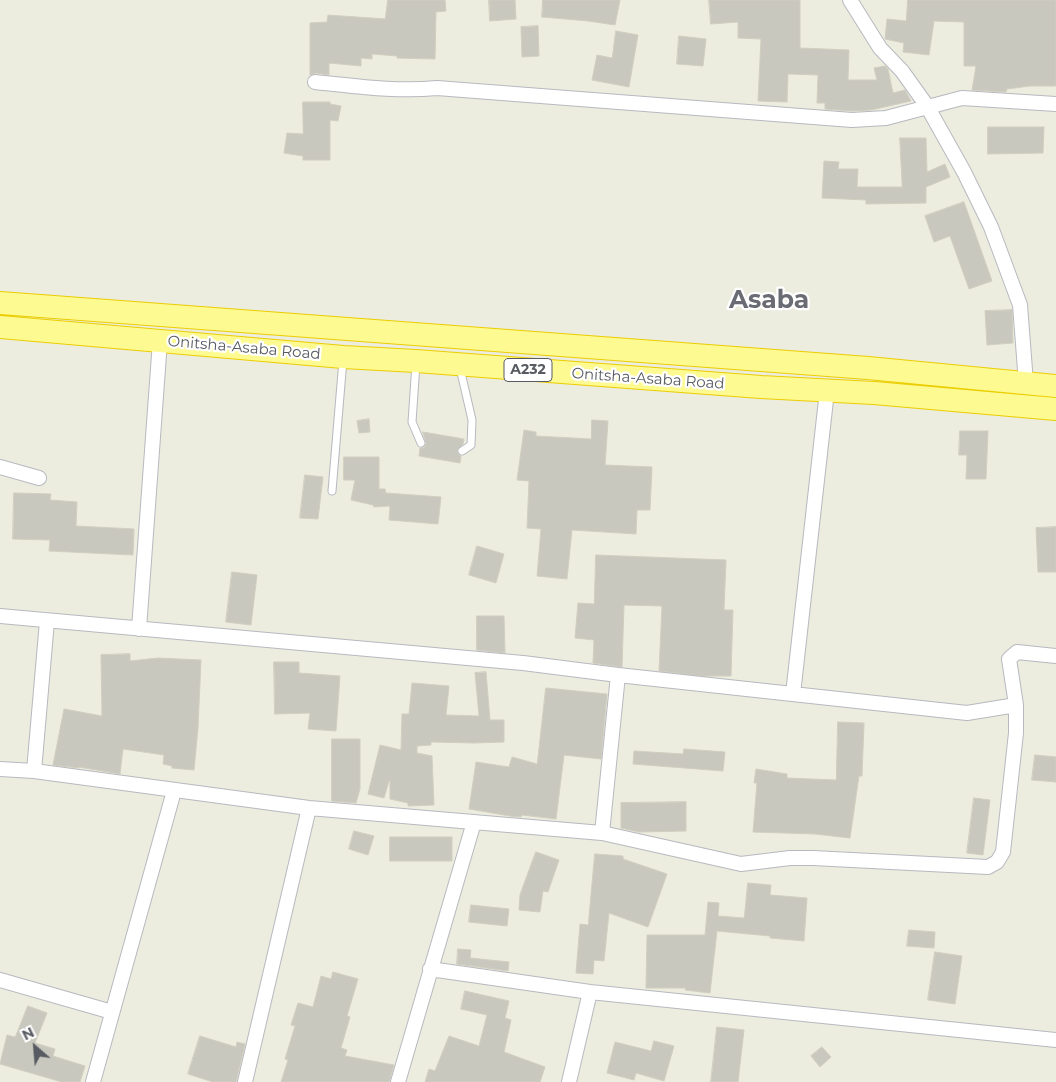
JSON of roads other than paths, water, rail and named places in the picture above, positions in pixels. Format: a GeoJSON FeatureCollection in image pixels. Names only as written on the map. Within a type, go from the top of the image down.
{"type":"FeatureCollection","features":[{"type":"Feature","properties":{"kind":"highway","name":"A232"},"geometry":{"type":"LineString","coordinates":[[0,303],[868,368],[1056,386]]}},
{"type":"Feature","properties":{"kind":"highway","name":"Onitsha-Asaba Road"},"geometry":{"type":"LineString","coordinates":[[0,327],[343,357],[827,391],[874,392],[1056,409]]}},
{"type":"Feature","properties":{"kind":"highway"},"geometry":{"type":"LineString","coordinates":[[498,341],[502,368]]}},
{"type":"Feature","properties":{"kind":"street"},"geometry":{"type":"LineString","coordinates":[[850,0],[880,48],[902,71],[927,106],[964,172],[991,227],[1020,306],[1026,383]]}},
{"type":"Feature","properties":{"kind":"street"},"geometry":{"type":"LineString","coordinates":[[315,82],[411,91],[437,88],[852,120],[886,118],[962,98],[1056,104]]}},
{"type":"Feature","properties":{"kind":"street"},"geometry":{"type":"LineString","coordinates":[[138,629],[160,340]]}},
{"type":"Feature","properties":{"kind":"street"},"geometry":{"type":"LineString","coordinates":[[793,694],[827,391]]}},
{"type":"Feature","properties":{"kind":"street"},"geometry":{"type":"LineString","coordinates":[[0,467],[39,478]]}},
{"type":"Feature","properties":{"kind":"street"},"geometry":{"type":"LineString","coordinates":[[0,616],[523,663],[967,713],[1016,705]]}},
{"type":"Feature","properties":{"kind":"street"},"geometry":{"type":"LineString","coordinates":[[34,771],[47,620]]}},
{"type":"Feature","properties":{"kind":"street"},"geometry":{"type":"LineString","coordinates":[[0,769],[34,771],[309,808],[602,833],[741,864],[790,858],[813,858],[988,866],[997,862],[1004,852],[1016,734],[1016,705],[1009,659],[1017,652],[1056,656]]}},
{"type":"Feature","properties":{"kind":"street"},"geometry":{"type":"LineString","coordinates":[[602,833],[618,675]]}},
{"type":"Feature","properties":{"kind":"street"},"geometry":{"type":"LineString","coordinates":[[93,1082],[174,791]]}},
{"type":"Feature","properties":{"kind":"street"},"geometry":{"type":"LineString","coordinates":[[245,1082],[309,808]]}},
{"type":"Feature","properties":{"kind":"street"},"geometry":{"type":"LineString","coordinates":[[398,1082],[474,822]]}},
{"type":"Feature","properties":{"kind":"street"},"geometry":{"type":"LineString","coordinates":[[430,969],[590,992],[1056,1040]]}},
{"type":"Feature","properties":{"kind":"street"},"geometry":{"type":"LineString","coordinates":[[0,980],[112,1012]]}},
{"type":"Feature","properties":{"kind":"street"},"geometry":{"type":"LineString","coordinates":[[569,1082],[590,992]]}},
{"type":"Feature","properties":{"kind":"lane"},"geometry":{"type":"LineString","coordinates":[[332,490],[343,357]]}},
{"type":"Feature","properties":{"kind":"lane"},"geometry":{"type":"LineString","coordinates":[[416,361],[412,422],[421,443]]}},
{"type":"Feature","properties":{"kind":"lane"},"geometry":{"type":"LineString","coordinates":[[460,364],[472,420],[472,445],[462,450]]}},
{"type":"Feature","properties":{"kind":"district","name":"Asaba"},"geometry":{"type":"Point","coordinates":[769,301]}}]}
